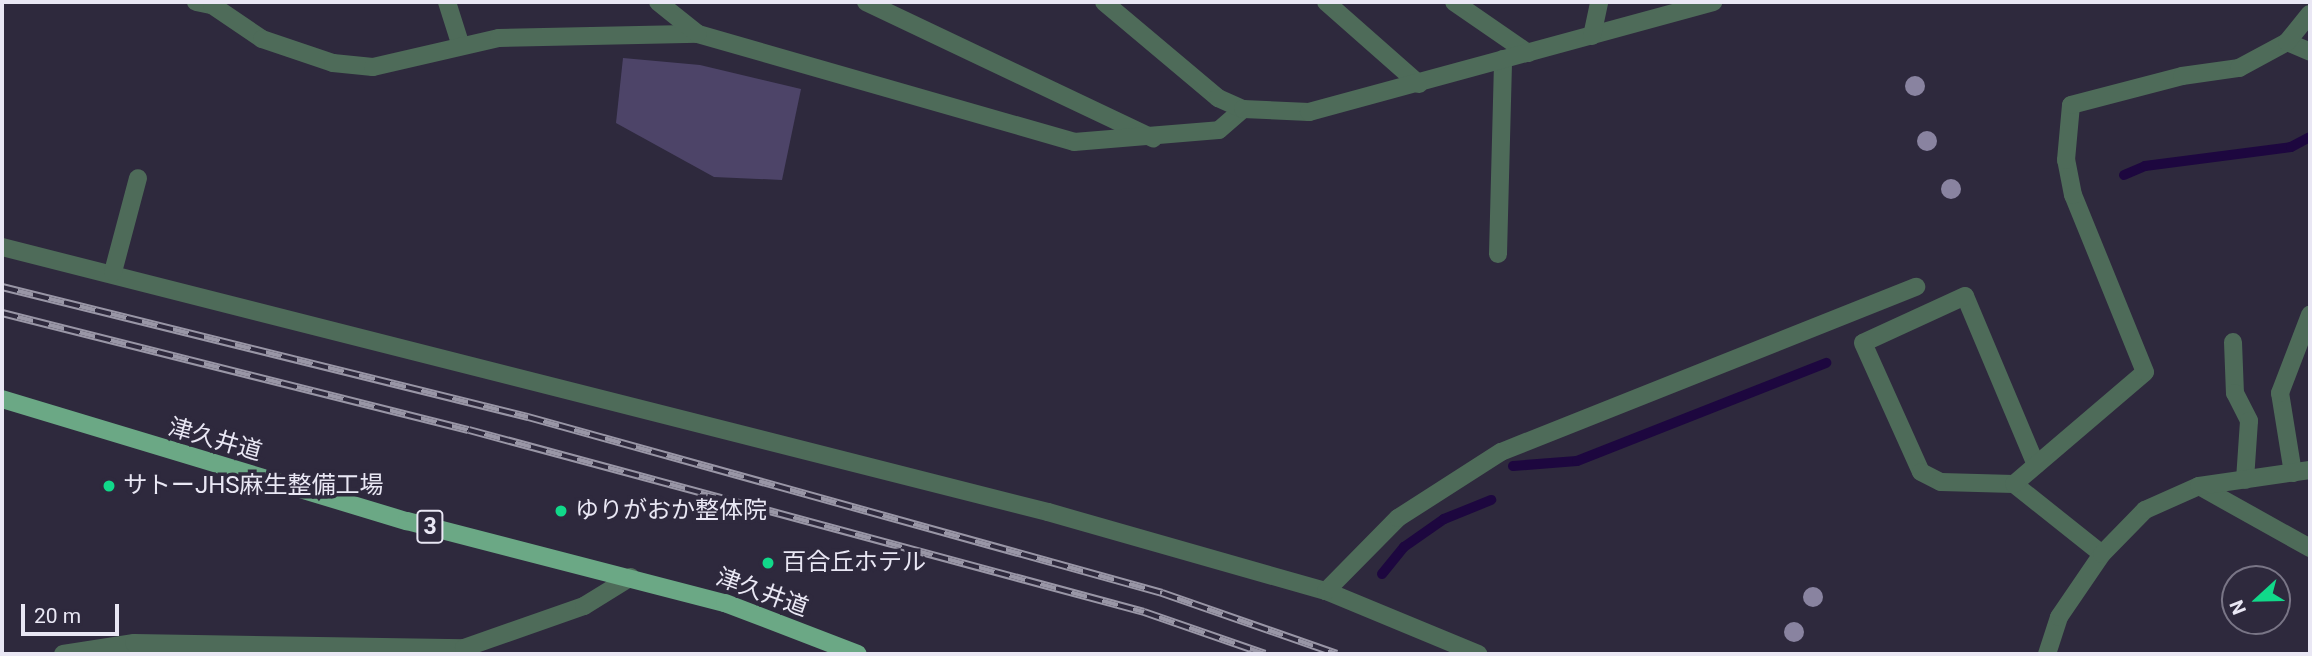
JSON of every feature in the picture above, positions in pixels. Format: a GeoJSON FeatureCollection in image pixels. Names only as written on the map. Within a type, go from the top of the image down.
{"type":"FeatureCollection","features":[{"type":"Feature","properties":{"kind":"main road","name":"津久井道"},"geometry":{"type":"LineString","coordinates":[[2,399],[407,521],[725,603],[858,654]]}},
{"type":"Feature","properties":{"kind":"street"},"geometry":{"type":"LineString","coordinates":[[447,2],[460,43]]}},
{"type":"Feature","properties":{"kind":"street"},"geometry":{"type":"LineString","coordinates":[[658,2],[698,34]]}},
{"type":"Feature","properties":{"kind":"street"},"geometry":{"type":"LineString","coordinates":[[866,2],[1156,139]]}},
{"type":"Feature","properties":{"kind":"street"},"geometry":{"type":"LineString","coordinates":[[1104,2],[1218,98],[1243,109],[1309,112],[1713,2]]}},
{"type":"Feature","properties":{"kind":"street"},"geometry":{"type":"LineString","coordinates":[[1326,2],[1419,84]]}},
{"type":"Feature","properties":{"kind":"street"},"geometry":{"type":"LineString","coordinates":[[1454,2],[1528,53]]}},
{"type":"Feature","properties":{"kind":"street"},"geometry":{"type":"LineString","coordinates":[[1592,36],[1599,2]]}},
{"type":"Feature","properties":{"kind":"street"},"geometry":{"type":"LineString","coordinates":[[207,3],[262,39],[334,63],[373,67],[460,43],[698,34],[1074,142],[1156,139],[1219,130],[1243,109]]}},
{"type":"Feature","properties":{"kind":"street"},"geometry":{"type":"LineString","coordinates":[[2014,484],[2145,372],[2073,195],[2066,160],[2071,105],[2182,76],[2239,68],[2287,42],[2310,14]]}},
{"type":"Feature","properties":{"kind":"street"},"geometry":{"type":"LineString","coordinates":[[2287,42],[2310,52]]}},
{"type":"Feature","properties":{"kind":"street"},"geometry":{"type":"LineString","coordinates":[[1498,254],[1503,59]]}},
{"type":"Feature","properties":{"kind":"street"},"geometry":{"type":"LineString","coordinates":[[113,272],[138,178]]}},
{"type":"Feature","properties":{"kind":"street"},"geometry":{"type":"LineString","coordinates":[[2,247],[113,272],[1048,512],[1326,591],[1478,654]]}},
{"type":"Feature","properties":{"kind":"street"},"geometry":{"type":"LineString","coordinates":[[1326,591],[1398,518],[1501,452],[1916,287]]}},
{"type":"Feature","properties":{"kind":"street"},"geometry":{"type":"LineString","coordinates":[[2036,465],[1965,296],[1863,344],[1921,472],[1941,482],[2014,484],[2102,554]]}},
{"type":"Feature","properties":{"kind":"street"},"geometry":{"type":"LineString","coordinates":[[2047,654],[2059,617],[2102,554],[2145,510],[2199,486],[2301,472],[2280,393],[2310,315]]}},
{"type":"Feature","properties":{"kind":"street"},"geometry":{"type":"LineString","coordinates":[[2233,342],[2235,393],[2249,421],[2245,480]]}},
{"type":"Feature","properties":{"kind":"street"},"geometry":{"type":"LineString","coordinates":[[2199,486],[2310,548]]}},
{"type":"Feature","properties":{"kind":"street"},"geometry":{"type":"LineString","coordinates":[[63,654],[134,643],[220,648],[426,652],[464,648],[519,634],[631,577]]}},
{"type":"Feature","properties":{"kind":"shaded area"},"geometry":{"type":"Polygon","coordinates":[[[623,58],[700,65],[801,89],[782,180],[714,177],[616,123],[623,58]]]}},
{"type":"Feature","properties":{"kind":"waterway"},"geometry":{"type":"LineString","coordinates":[[2124,175],[2145,166],[2291,147],[2310,137]]}},
{"type":"Feature","properties":{"kind":"waterway"},"geometry":{"type":"LineString","coordinates":[[1513,466],[1577,461],[1826,363]]}},
{"type":"Feature","properties":{"kind":"waterway"},"geometry":{"type":"LineString","coordinates":[[1382,574],[1404,547],[1444,519],[1491,500]]}},
{"type":"Feature","properties":{"kind":"railway"},"geometry":{"type":"LineString","coordinates":[[2,287],[528,417],[1162,593],[1337,654]]}},
{"type":"Feature","properties":{"kind":"railway"},"geometry":{"type":"LineString","coordinates":[[2,313],[469,430],[1144,612],[1265,654]]}},
{"type":"Feature","properties":{"kind":"place","name":"サトーJHS麻生整備工場"},"geometry":{"type":"Point","coordinates":[109,486]}},
{"type":"Feature","properties":{"kind":"place","name":"ゆりがおか整体院"},"geometry":{"type":"Point","coordinates":[561,511]}},
{"type":"Feature","properties":{"kind":"place","name":"百合丘ホテル"},"geometry":{"type":"Point","coordinates":[768,563]}}]}
